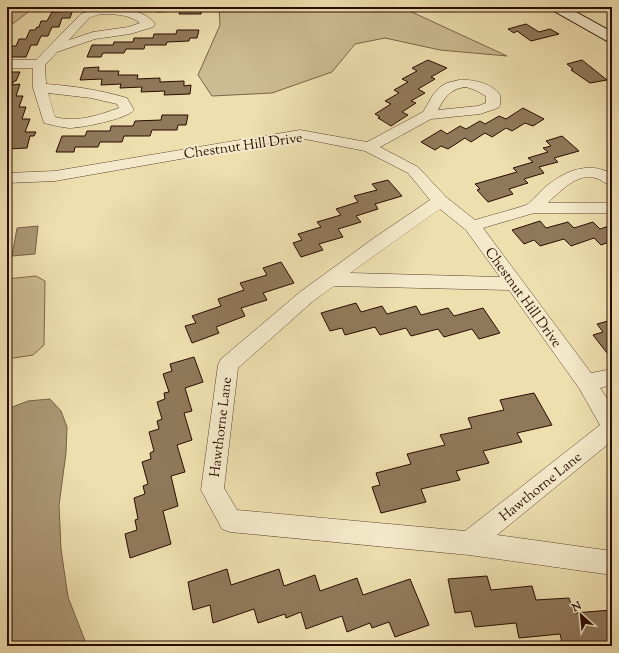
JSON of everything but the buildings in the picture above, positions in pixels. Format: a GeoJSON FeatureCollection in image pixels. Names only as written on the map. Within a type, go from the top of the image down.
{"type":"FeatureCollection","features":[{"type":"Feature","properties":{"kind":"street"},"geometry":{"type":"LineString","coordinates":[[557,7],[612,38]]}},
{"type":"Feature","properties":{"kind":"street"},"geometry":{"type":"LineString","coordinates":[[7,64],[39,64],[85,16],[99,11],[116,10],[140,17],[149,24],[130,30],[93,36],[55,49]]}},
{"type":"Feature","properties":{"kind":"street"},"geometry":{"type":"LineString","coordinates":[[39,64],[40,88],[48,120],[59,124],[86,123],[127,110],[122,101],[100,94],[73,90],[40,88]]}},
{"type":"Feature","properties":{"kind":"street"},"geometry":{"type":"LineString","coordinates":[[369,147],[428,115]]}},
{"type":"Feature","properties":{"kind":"street","name":"Chestnut Hill Drive"},"geometry":{"type":"LineString","coordinates":[[7,178],[55,176],[300,134],[369,147],[413,170],[440,201],[472,226],[586,382],[612,425]]}},
{"type":"Feature","properties":{"kind":"street"},"geometry":{"type":"LineString","coordinates":[[533,208],[556,187],[579,172],[604,174],[612,181]]}},
{"type":"Feature","properties":{"kind":"street","name":"Hawthorne Lane"},"geometry":{"type":"LineString","coordinates":[[440,201],[306,297],[228,365],[212,490],[230,521],[469,543],[612,563]]}},
{"type":"Feature","properties":{"kind":"street"},"geometry":{"type":"LineString","coordinates":[[472,226],[533,208],[612,208]]}},
{"type":"Feature","properties":{"kind":"street"},"geometry":{"type":"LineString","coordinates":[[330,279],[515,284]]}},
{"type":"Feature","properties":{"kind":"street"},"geometry":{"type":"LineString","coordinates":[[586,382],[612,377]]}},
{"type":"Feature","properties":{"kind":"street","name":"Hawthorne Lane"},"geometry":{"type":"LineString","coordinates":[[469,543],[612,428]]}},
{"type":"Feature","properties":{"kind":"shaded area"},"geometry":{"type":"Polygon","coordinates":[[[7,7],[35,7],[7,28],[7,7]]]}},
{"type":"Feature","properties":{"kind":"shaded area"},"geometry":{"type":"Polygon","coordinates":[[[219,7],[401,7],[507,56],[440,50],[385,38],[355,44],[332,72],[272,93],[212,96],[198,75],[220,25],[219,7]]]}},
{"type":"Feature","properties":{"kind":"shaded area"},"geometry":{"type":"Polygon","coordinates":[[[38,226],[35,254],[12,256],[17,228],[38,226]]]}},
{"type":"Feature","properties":{"kind":"shaded area"},"geometry":{"type":"Polygon","coordinates":[[[36,276],[45,281],[44,345],[33,355],[7,359],[7,279],[36,276]]]}},
{"type":"Feature","properties":{"kind":"shaded area"},"geometry":{"type":"Polygon","coordinates":[[[50,399],[61,411],[67,427],[66,453],[59,505],[61,549],[68,597],[87,646],[7,646],[7,409],[28,401],[50,399]]]}}]}
